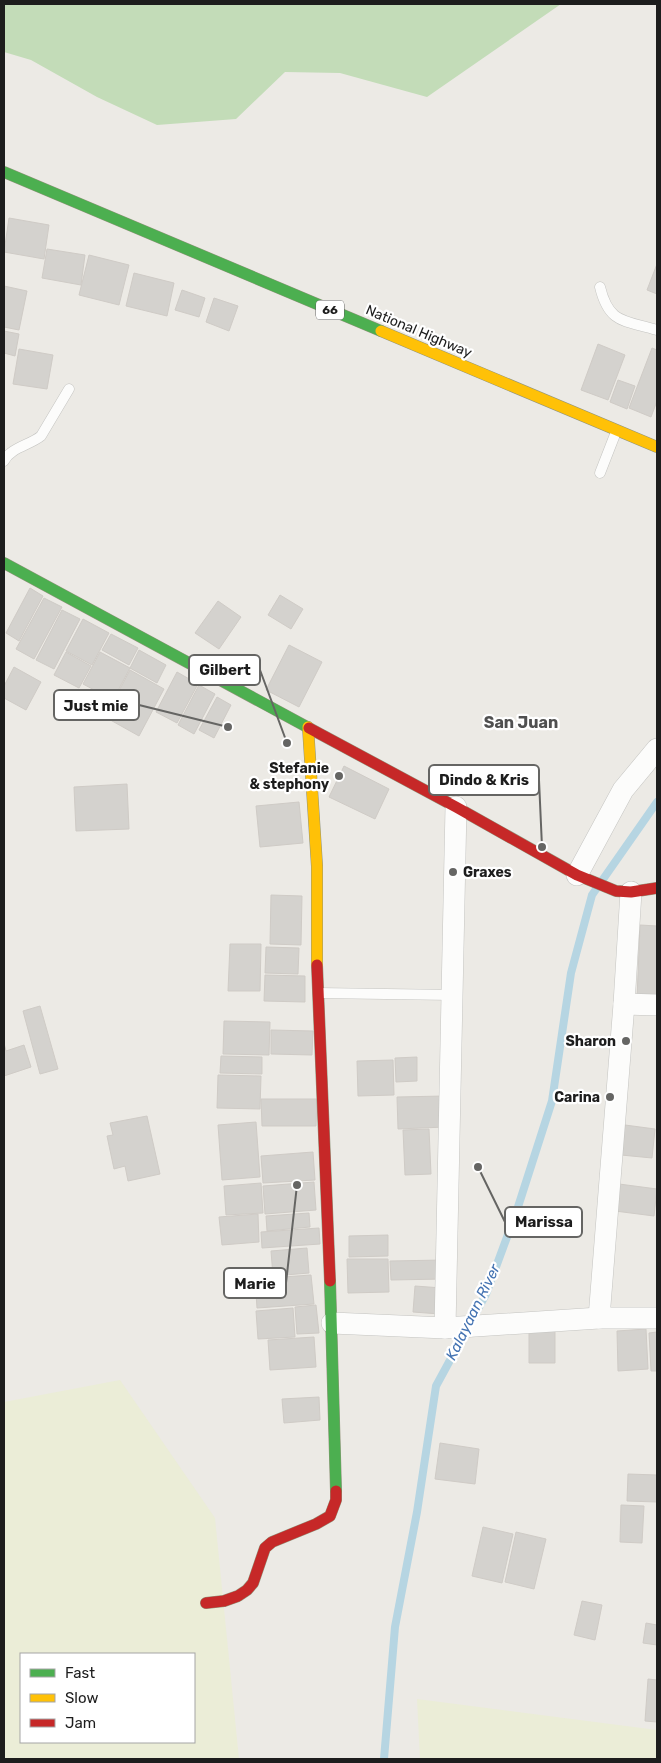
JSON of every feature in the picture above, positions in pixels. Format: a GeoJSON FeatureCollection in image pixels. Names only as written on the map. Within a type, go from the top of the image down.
{"type":"FeatureCollection","features":[{"type":"Feature","properties":{"kind":"street","name":"National Highway"},"geometry":{"type":"LineString","coordinates":[[4,172],[657,447]]}},
{"type":"Feature","properties":{"kind":"street"},"geometry":{"type":"LineString","coordinates":[[4,563],[456,807],[580,877],[623,891],[657,888]]}},
{"type":"Feature","properties":{"kind":"street"},"geometry":{"type":"LineString","coordinates":[[206,1603],[231,1598],[247,1590],[253,1583],[265,1548],[272,1542],[316,1524],[330,1516],[336,1500],[332,1322],[317,993],[317,866],[308,727]]}},
{"type":"Feature","properties":{"kind":"street"},"geometry":{"type":"LineString","coordinates":[[580,877],[623,790],[657,749]]}},
{"type":"Feature","properties":{"kind":"street"},"geometry":{"type":"LineString","coordinates":[[456,807],[453,995],[456,1327]]}},
{"type":"Feature","properties":{"kind":"street"},"geometry":{"type":"LineString","coordinates":[[599,1318],[624,1004],[623,891]]}},
{"type":"Feature","properties":{"kind":"street"},"geometry":{"type":"LineString","coordinates":[[624,1004],[657,1005]]}},
{"type":"Feature","properties":{"kind":"street"},"geometry":{"type":"LineString","coordinates":[[332,1322],[456,1327],[599,1318],[657,1318]]}},
{"type":"Feature","properties":{"kind":"lane"},"geometry":{"type":"LineString","coordinates":[[600,287],[604,302],[609,311],[616,317],[657,330]]}},
{"type":"Feature","properties":{"kind":"lane"},"geometry":{"type":"LineString","coordinates":[[4,461],[9,454],[34,442],[41,436],[69,389]]}},
{"type":"Feature","properties":{"kind":"lane"},"geometry":{"type":"LineString","coordinates":[[600,473],[616,431]]}},
{"type":"Feature","properties":{"kind":"lane"},"geometry":{"type":"LineString","coordinates":[[317,993],[453,995]]}},
{"type":"Feature","properties":{"kind":"green space"},"geometry":{"type":"Polygon","coordinates":[[[4,4],[561,4],[427,97],[340,73],[285,72],[236,119],[157,125],[97,97],[31,60],[4,52],[4,4]]]}},
{"type":"Feature","properties":{"kind":"green space"},"geometry":{"type":"Polygon","coordinates":[[[120,1380],[215,1518],[239,1759],[4,1759],[4,1402],[120,1380]]]}},
{"type":"Feature","properties":{"kind":"green space"},"geometry":{"type":"Polygon","coordinates":[[[417,1699],[657,1730],[657,1759],[420,1759],[417,1699]]]}},
{"type":"Feature","properties":{"kind":"building"},"geometry":{"type":"Polygon","coordinates":[[[9,218],[49,225],[44,259],[4,252],[9,218]]]}},
{"type":"Feature","properties":{"kind":"building"},"geometry":{"type":"Polygon","coordinates":[[[47,249],[85,255],[81,285],[42,278],[47,249]]]}},
{"type":"Feature","properties":{"kind":"building"},"geometry":{"type":"Polygon","coordinates":[[[89,255],[129,265],[119,305],[79,295],[89,255]]]}},
{"type":"Feature","properties":{"kind":"building"},"geometry":{"type":"Polygon","coordinates":[[[657,264],[657,294],[647,290],[657,264]]]}},
{"type":"Feature","properties":{"kind":"building"},"geometry":{"type":"Polygon","coordinates":[[[134,273],[174,283],[167,316],[126,306],[134,273]]]}},
{"type":"Feature","properties":{"kind":"building"},"geometry":{"type":"Polygon","coordinates":[[[4,286],[27,291],[19,330],[4,327],[4,286]]]}},
{"type":"Feature","properties":{"kind":"building"},"geometry":{"type":"Polygon","coordinates":[[[182,290],[205,298],[199,317],[175,310],[182,290]]]}},
{"type":"Feature","properties":{"kind":"building"},"geometry":{"type":"Polygon","coordinates":[[[214,298],[238,306],[229,331],[206,322],[214,298]]]}},
{"type":"Feature","properties":{"kind":"building"},"geometry":{"type":"Polygon","coordinates":[[[4,331],[19,334],[15,356],[4,353],[4,331]]]}},
{"type":"Feature","properties":{"kind":"building"},"geometry":{"type":"Polygon","coordinates":[[[598,344],[625,355],[608,400],[581,390],[598,344]]]}},
{"type":"Feature","properties":{"kind":"building"},"geometry":{"type":"Polygon","coordinates":[[[652,348],[657,350],[657,401],[651,417],[629,408],[652,348]]]}},
{"type":"Feature","properties":{"kind":"building"},"geometry":{"type":"Polygon","coordinates":[[[19,349],[53,355],[47,389],[13,384],[19,349]]]}},
{"type":"Feature","properties":{"kind":"building"},"geometry":{"type":"Polygon","coordinates":[[[618,380],[635,386],[627,409],[610,402],[618,380]]]}},
{"type":"Feature","properties":{"kind":"building"},"geometry":{"type":"Polygon","coordinates":[[[30,588],[43,596],[19,641],[6,633],[30,588]]]}},
{"type":"Feature","properties":{"kind":"building"},"geometry":{"type":"Polygon","coordinates":[[[280,595],[303,609],[291,629],[268,615],[280,595]]]}},
{"type":"Feature","properties":{"kind":"building"},"geometry":{"type":"Polygon","coordinates":[[[44,598],[62,607],[34,659],[16,649],[44,598]]]}},
{"type":"Feature","properties":{"kind":"building"},"geometry":{"type":"Polygon","coordinates":[[[218,601],[241,617],[219,649],[195,633],[218,601]]]}},
{"type":"Feature","properties":{"kind":"building"},"geometry":{"type":"Polygon","coordinates":[[[62,610],[80,619],[54,669],[36,660],[62,610]]]}},
{"type":"Feature","properties":{"kind":"building"},"geometry":{"type":"Polygon","coordinates":[[[83,619],[109,633],[92,665],[66,651],[83,619]]]}},
{"type":"Feature","properties":{"kind":"building"},"geometry":{"type":"Polygon","coordinates":[[[111,634],[138,648],[129,665],[102,650],[111,634]]]}},
{"type":"Feature","properties":{"kind":"building"},"geometry":{"type":"Polygon","coordinates":[[[289,645],[322,662],[299,707],[266,690],[289,645]]]}},
{"type":"Feature","properties":{"kind":"building"},"geometry":{"type":"Polygon","coordinates":[[[139,650],[166,665],[157,683],[130,668],[139,650]]]}},
{"type":"Feature","properties":{"kind":"building"},"geometry":{"type":"Polygon","coordinates":[[[66,652],[91,666],[79,688],[54,675],[66,652]]]}},
{"type":"Feature","properties":{"kind":"building"},"geometry":{"type":"Polygon","coordinates":[[[100,652],[130,668],[113,700],[83,684],[100,652]]]}},
{"type":"Feature","properties":{"kind":"building"},"geometry":{"type":"Polygon","coordinates":[[[14,667],[41,682],[26,710],[4,698],[4,686],[14,667]]]}},
{"type":"Feature","properties":{"kind":"building"},"geometry":{"type":"Polygon","coordinates":[[[130,670],[164,689],[139,736],[105,717],[130,670]]]}},
{"type":"Feature","properties":{"kind":"building"},"geometry":{"type":"Polygon","coordinates":[[[177,672],[198,684],[177,723],[156,712],[177,672]]]}},
{"type":"Feature","properties":{"kind":"building"},"geometry":{"type":"Polygon","coordinates":[[[199,685],[215,694],[194,734],[178,725],[199,685]]]}},
{"type":"Feature","properties":{"kind":"building"},"geometry":{"type":"Polygon","coordinates":[[[217,697],[231,705],[214,738],[199,730],[217,697]]]}},
{"type":"Feature","properties":{"kind":"building"},"geometry":{"type":"Polygon","coordinates":[[[344,766],[389,789],[375,819],[329,797],[344,766]]]}},
{"type":"Feature","properties":{"kind":"building"},"geometry":{"type":"Polygon","coordinates":[[[127,784],[129,829],[76,831],[74,787],[127,784]]]}},
{"type":"Feature","properties":{"kind":"building"},"geometry":{"type":"Polygon","coordinates":[[[299,802],[303,843],[260,847],[256,806],[299,802]]]}},
{"type":"Feature","properties":{"kind":"building"},"geometry":{"type":"Polygon","coordinates":[[[271,895],[302,896],[301,945],[270,944],[271,895]]]}},
{"type":"Feature","properties":{"kind":"building"},"geometry":{"type":"Polygon","coordinates":[[[640,925],[657,926],[657,1000],[637,999],[640,925]]]}},
{"type":"Feature","properties":{"kind":"building"},"geometry":{"type":"Polygon","coordinates":[[[230,944],[261,944],[260,991],[228,991],[230,944]]]}},
{"type":"Feature","properties":{"kind":"building"},"geometry":{"type":"Polygon","coordinates":[[[266,947],[299,948],[298,974],[265,973],[266,947]]]}},
{"type":"Feature","properties":{"kind":"building"},"geometry":{"type":"Polygon","coordinates":[[[265,975],[305,976],[305,1002],[264,1001],[265,975]]]}},
{"type":"Feature","properties":{"kind":"building"},"geometry":{"type":"Polygon","coordinates":[[[40,1006],[58,1069],[40,1074],[23,1011],[40,1006]]]}},
{"type":"Feature","properties":{"kind":"building"},"geometry":{"type":"Polygon","coordinates":[[[224,1021],[270,1022],[269,1055],[223,1054],[224,1021]]]}},
{"type":"Feature","properties":{"kind":"building"},"geometry":{"type":"Polygon","coordinates":[[[271,1030],[313,1031],[312,1055],[271,1054],[271,1030]]]}},
{"type":"Feature","properties":{"kind":"building"},"geometry":{"type":"Polygon","coordinates":[[[4,1043],[6,1051],[24,1045],[31,1067],[4,1076],[4,1043]]]}},
{"type":"Feature","properties":{"kind":"building"},"geometry":{"type":"Polygon","coordinates":[[[221,1056],[262,1057],[262,1074],[220,1073],[221,1056]]]}},
{"type":"Feature","properties":{"kind":"building"},"geometry":{"type":"Polygon","coordinates":[[[417,1057],[417,1081],[396,1082],[395,1058],[417,1057]]]}},
{"type":"Feature","properties":{"kind":"building"},"geometry":{"type":"Polygon","coordinates":[[[393,1060],[394,1095],[358,1096],[357,1061],[393,1060]]]}},
{"type":"Feature","properties":{"kind":"building"},"geometry":{"type":"Polygon","coordinates":[[[218,1075],[261,1076],[260,1109],[217,1108],[218,1075]]]}},
{"type":"Feature","properties":{"kind":"building"},"geometry":{"type":"Polygon","coordinates":[[[444,1096],[445,1127],[398,1129],[397,1097],[444,1096]]]}},
{"type":"Feature","properties":{"kind":"building"},"geometry":{"type":"Polygon","coordinates":[[[261,1099],[317,1099],[316,1126],[262,1126],[261,1099]]]}},
{"type":"Feature","properties":{"kind":"building"},"geometry":{"type":"Polygon","coordinates":[[[147,1116],[160,1174],[128,1181],[125,1166],[114,1169],[107,1136],[113,1135],[110,1123],[147,1116]]]}},
{"type":"Feature","properties":{"kind":"building"},"geometry":{"type":"Polygon","coordinates":[[[256,1122],[260,1177],[222,1180],[218,1125],[256,1122]]]}},
{"type":"Feature","properties":{"kind":"building"},"geometry":{"type":"Polygon","coordinates":[[[625,1125],[655,1129],[652,1158],[621,1155],[625,1125]]]}},
{"type":"Feature","properties":{"kind":"building"},"geometry":{"type":"Polygon","coordinates":[[[429,1129],[431,1174],[405,1175],[403,1130],[429,1129]]]}},
{"type":"Feature","properties":{"kind":"building"},"geometry":{"type":"Polygon","coordinates":[[[313,1152],[315,1180],[263,1183],[261,1156],[313,1152]]]}},
{"type":"Feature","properties":{"kind":"building"},"geometry":{"type":"Polygon","coordinates":[[[314,1182],[316,1210],[265,1214],[263,1186],[314,1182]]]}},
{"type":"Feature","properties":{"kind":"building"},"geometry":{"type":"Polygon","coordinates":[[[261,1183],[263,1213],[226,1215],[224,1186],[261,1183]]]}},
{"type":"Feature","properties":{"kind":"building"},"geometry":{"type":"Polygon","coordinates":[[[619,1184],[657,1189],[654,1216],[615,1211],[619,1184]]]}},
{"type":"Feature","properties":{"kind":"building"},"geometry":{"type":"Polygon","coordinates":[[[309,1213],[310,1227],[267,1231],[266,1216],[309,1213]]]}},
{"type":"Feature","properties":{"kind":"building"},"geometry":{"type":"Polygon","coordinates":[[[258,1214],[259,1242],[222,1245],[219,1217],[258,1214]]]}},
{"type":"Feature","properties":{"kind":"building"},"geometry":{"type":"Polygon","coordinates":[[[319,1228],[320,1244],[262,1248],[261,1232],[319,1228]]]}},
{"type":"Feature","properties":{"kind":"building"},"geometry":{"type":"Polygon","coordinates":[[[388,1235],[388,1256],[349,1257],[349,1236],[388,1235]]]}},
{"type":"Feature","properties":{"kind":"building"},"geometry":{"type":"Polygon","coordinates":[[[307,1248],[309,1273],[273,1276],[271,1251],[307,1248]]]}},
{"type":"Feature","properties":{"kind":"building"},"geometry":{"type":"Polygon","coordinates":[[[347,1259],[388,1259],[389,1292],[348,1293],[347,1259]]]}},
{"type":"Feature","properties":{"kind":"building"},"geometry":{"type":"Polygon","coordinates":[[[443,1260],[443,1279],[391,1280],[390,1261],[443,1260]]]}},
{"type":"Feature","properties":{"kind":"building"},"geometry":{"type":"Polygon","coordinates":[[[311,1275],[314,1304],[257,1308],[255,1279],[311,1275]]]}},
{"type":"Feature","properties":{"kind":"building"},"geometry":{"type":"Polygon","coordinates":[[[415,1286],[442,1288],[440,1314],[413,1312],[415,1286]]]}},
{"type":"Feature","properties":{"kind":"building"},"geometry":{"type":"Polygon","coordinates":[[[316,1305],[319,1333],[297,1334],[295,1307],[316,1305]]]}},
{"type":"Feature","properties":{"kind":"building"},"geometry":{"type":"Polygon","coordinates":[[[293,1308],[295,1337],[258,1339],[256,1311],[293,1308]]]}},
{"type":"Feature","properties":{"kind":"building"},"geometry":{"type":"Polygon","coordinates":[[[555,1328],[555,1363],[529,1363],[529,1329],[555,1328]]]}},
{"type":"Feature","properties":{"kind":"building"},"geometry":{"type":"Polygon","coordinates":[[[646,1329],[648,1369],[618,1371],[617,1331],[646,1329]]]}},
{"type":"Feature","properties":{"kind":"building"},"geometry":{"type":"Polygon","coordinates":[[[657,1332],[657,1371],[651,1371],[649,1333],[657,1332]]]}},
{"type":"Feature","properties":{"kind":"building"},"geometry":{"type":"Polygon","coordinates":[[[314,1337],[316,1367],[270,1370],[268,1340],[314,1337]]]}},
{"type":"Feature","properties":{"kind":"building"},"geometry":{"type":"Polygon","coordinates":[[[319,1397],[320,1420],[284,1423],[282,1399],[319,1397]]]}},
{"type":"Feature","properties":{"kind":"building"},"geometry":{"type":"Polygon","coordinates":[[[440,1443],[479,1449],[475,1484],[435,1479],[440,1443]]]}},
{"type":"Feature","properties":{"kind":"building"},"geometry":{"type":"Polygon","coordinates":[[[628,1474],[657,1475],[657,1502],[627,1501],[628,1474]]]}},
{"type":"Feature","properties":{"kind":"building"},"geometry":{"type":"Polygon","coordinates":[[[621,1505],[644,1506],[642,1543],[620,1542],[621,1505]]]}},
{"type":"Feature","properties":{"kind":"building"},"geometry":{"type":"Polygon","coordinates":[[[483,1527],[513,1534],[502,1583],[472,1576],[483,1527]]]}},
{"type":"Feature","properties":{"kind":"building"},"geometry":{"type":"Polygon","coordinates":[[[516,1532],[546,1539],[534,1589],[505,1582],[516,1532]]]}},
{"type":"Feature","properties":{"kind":"building"},"geometry":{"type":"Polygon","coordinates":[[[582,1601],[602,1605],[595,1640],[574,1635],[582,1601]]]}},
{"type":"Feature","properties":{"kind":"building"},"geometry":{"type":"Polygon","coordinates":[[[646,1623],[657,1625],[657,1645],[643,1643],[646,1623]]]}},
{"type":"Feature","properties":{"kind":"building"},"geometry":{"type":"Polygon","coordinates":[[[648,1679],[657,1680],[657,1722],[645,1721],[648,1679]]]}},
{"type":"Feature","properties":{"kind":"waterway","name":"Kalayaan River"},"geometry":{"type":"LineString","coordinates":[[384,1759],[395,1627],[417,1512],[436,1386],[486,1294],[517,1210],[552,1101],[571,973],[592,895],[657,802]]}},
{"type":"Feature","properties":{"kind":"traffic: fast"},"geometry":{"type":"LineString","coordinates":[[4,172],[381,331]]}},
{"type":"Feature","properties":{"kind":"traffic: fast"},"geometry":{"type":"LineString","coordinates":[[4,563],[309,728]]}},
{"type":"Feature","properties":{"kind":"traffic: fast"},"geometry":{"type":"LineString","coordinates":[[330,1281],[336,1491]]}},
{"type":"Feature","properties":{"kind":"traffic: slow"},"geometry":{"type":"LineString","coordinates":[[381,331],[657,447]]}},
{"type":"Feature","properties":{"kind":"traffic: slow"},"geometry":{"type":"LineString","coordinates":[[308,727],[317,866],[317,965]]}},
{"type":"Feature","properties":{"kind":"traffic: jam"},"geometry":{"type":"LineString","coordinates":[[309,728],[577,875],[616,891],[631,892],[657,888]]}},
{"type":"Feature","properties":{"kind":"traffic: jam"},"geometry":{"type":"LineString","coordinates":[[317,965],[330,1281]]}},
{"type":"Feature","properties":{"kind":"traffic: jam"},"geometry":{"type":"LineString","coordinates":[[206,1603],[224,1601],[238,1596],[247,1590],[253,1583],[265,1548],[272,1542],[316,1524],[330,1516],[336,1500],[336,1491]]}},
{"type":"Feature","properties":{"kind":"place","name":"Just mie"},"geometry":{"type":"Point","coordinates":[228,727]}},
{"type":"Feature","properties":{"kind":"place","name":"Gilbert"},"geometry":{"type":"Point","coordinates":[287,743]}},
{"type":"Feature","properties":{"kind":"place","name":"Stefanie & stephony"},"geometry":{"type":"Point","coordinates":[339,776]}},
{"type":"Feature","properties":{"kind":"place","name":"Dindo & Kris"},"geometry":{"type":"Point","coordinates":[542,847]}},
{"type":"Feature","properties":{"kind":"place","name":"Graxes"},"geometry":{"type":"Point","coordinates":[453,872]}},
{"type":"Feature","properties":{"kind":"place","name":"Sharon"},"geometry":{"type":"Point","coordinates":[626,1041]}},
{"type":"Feature","properties":{"kind":"place","name":"Carina"},"geometry":{"type":"Point","coordinates":[610,1097]}},
{"type":"Feature","properties":{"kind":"place","name":"Marissa"},"geometry":{"type":"Point","coordinates":[478,1167]}},
{"type":"Feature","properties":{"kind":"place","name":"Marie"},"geometry":{"type":"Point","coordinates":[297,1185]}},
{"type":"Feature","properties":{"kind":"district","name":"San Juan"},"geometry":{"type":"Point","coordinates":[521,722]}}]}
